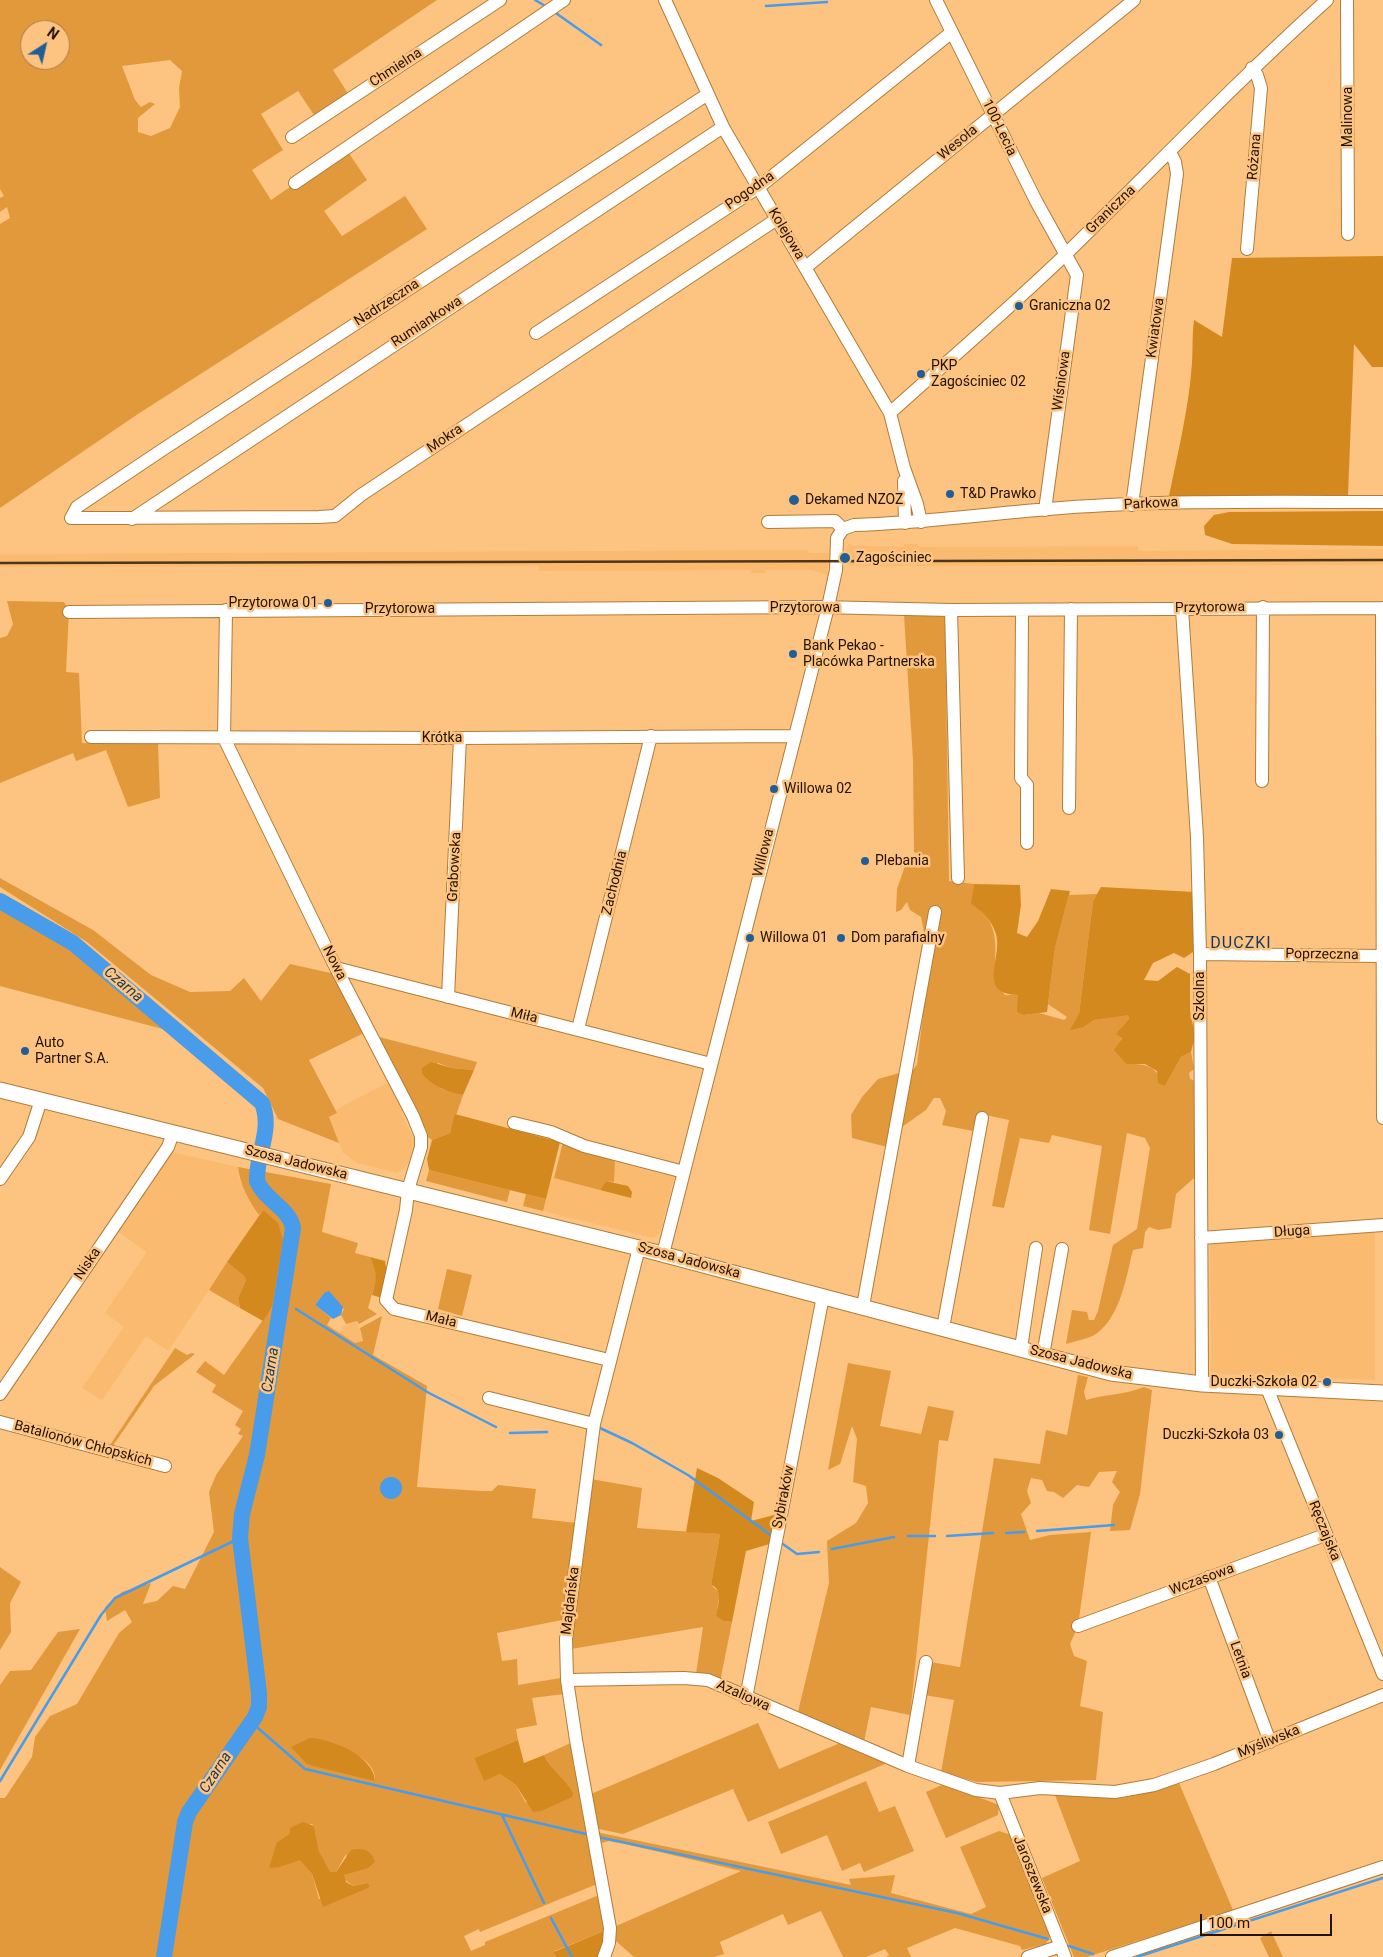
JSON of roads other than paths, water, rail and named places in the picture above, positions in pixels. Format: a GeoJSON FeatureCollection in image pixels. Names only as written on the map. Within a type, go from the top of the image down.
{"type":"FeatureCollection","features":[{"type":"Feature","properties":{"kind":"main road","name":"Szosa Jadowska"},"geometry":{"type":"LineString","coordinates":[[0,1090],[663,1254],[1112,1372],[1202,1384],[1383,1393]]}},
{"type":"Feature","properties":{"kind":"street","name":"Chmielna"},"geometry":{"type":"LineString","coordinates":[[292,137],[500,0]]}},
{"type":"Feature","properties":{"kind":"street","name":"Kolejowa"},"geometry":{"type":"LineString","coordinates":[[665,0],[723,127],[890,413],[904,468],[918,504],[920,522]]}},
{"type":"Feature","properties":{"kind":"street","name":"100-Lecia"},"geometry":{"type":"LineString","coordinates":[[936,0],[1065,255]]}},
{"type":"Feature","properties":{"kind":"street","name":"Wesoła"},"geometry":{"type":"LineString","coordinates":[[806,267],[1134,0]]}},
{"type":"Feature","properties":{"kind":"street","name":"Graniczna"},"geometry":{"type":"LineString","coordinates":[[890,413],[1065,255],[1252,68],[1327,0]]}},
{"type":"Feature","properties":{"kind":"street","name":"Malinowa"},"geometry":{"type":"LineString","coordinates":[[1347,0],[1348,234]]}},
{"type":"Feature","properties":{"kind":"street"},"geometry":{"type":"LineString","coordinates":[[295,182],[556,5]]}},
{"type":"Feature","properties":{"kind":"street","name":"Pogodna"},"geometry":{"type":"LineString","coordinates":[[536,333],[759,188],[952,32]]}},
{"type":"Feature","properties":{"kind":"street","name":"Różana"},"geometry":{"type":"LineString","coordinates":[[1248,249],[1261,88],[1257,75],[1252,68]]}},
{"type":"Feature","properties":{"kind":"street","name":"Nadrzeczna"},"geometry":{"type":"LineString","coordinates":[[71,518],[77,507],[708,94]]}},
{"type":"Feature","properties":{"kind":"street","name":"Rumiankowa"},"geometry":{"type":"LineString","coordinates":[[132,519],[723,127]]}},
{"type":"Feature","properties":{"kind":"street","name":"Kwiatowa"},"geometry":{"type":"LineString","coordinates":[[1132,505],[1177,174],[1175,162],[1170,152]]}},
{"type":"Feature","properties":{"kind":"street","name":"Mokra"},"geometry":{"type":"LineString","coordinates":[[71,518],[335,516],[362,495],[777,219]]}},
{"type":"Feature","properties":{"kind":"street","name":"Wiśniowa"},"geometry":{"type":"LineString","coordinates":[[1045,510],[1077,275],[1065,255]]}},
{"type":"Feature","properties":{"kind":"street","name":"Kolejowa"},"geometry":{"type":"LineString","coordinates":[[904,468],[905,523]]}},
{"type":"Feature","properties":{"kind":"street","name":"Parkowa"},"geometry":{"type":"LineString","coordinates":[[920,522],[1045,510],[1172,502],[1383,502]]}},
{"type":"Feature","properties":{"kind":"street"},"geometry":{"type":"LineString","coordinates":[[768,522],[835,522],[843,529],[854,525],[920,522]]}},
{"type":"Feature","properties":{"kind":"street","name":"Willowa"},"geometry":{"type":"LineString","coordinates":[[663,1254],[828,607],[836,570],[837,538],[843,529]]}},
{"type":"Feature","properties":{"kind":"street","name":"Przytorowa"},"geometry":{"type":"LineString","coordinates":[[69,612],[828,607],[951,610],[1263,607],[1382,608]]}},
{"type":"Feature","properties":{"kind":"street"},"geometry":{"type":"LineString","coordinates":[[1262,781],[1263,607]]}},
{"type":"Feature","properties":{"kind":"street"},"geometry":{"type":"LineString","coordinates":[[1382,608],[1383,1118]]}},
{"type":"Feature","properties":{"kind":"street"},"geometry":{"type":"LineString","coordinates":[[1069,808],[1071,609]]}},
{"type":"Feature","properties":{"kind":"street","name":"Szkolna"},"geometry":{"type":"LineString","coordinates":[[1182,609],[1196,837],[1200,954],[1202,1384]]}},
{"type":"Feature","properties":{"kind":"street"},"geometry":{"type":"LineString","coordinates":[[224,738],[226,610]]}},
{"type":"Feature","properties":{"kind":"street"},"geometry":{"type":"LineString","coordinates":[[951,610],[958,878]]}},
{"type":"Feature","properties":{"kind":"street"},"geometry":{"type":"LineString","coordinates":[[1022,610],[1021,778],[1026,785],[1027,843]]}},
{"type":"Feature","properties":{"kind":"street","name":"Zachodnia"},"geometry":{"type":"LineString","coordinates":[[578,1030],[651,736]]}},
{"type":"Feature","properties":{"kind":"street","name":"Krótka"},"geometry":{"type":"LineString","coordinates":[[91,737],[460,738],[794,736]]}},
{"type":"Feature","properties":{"kind":"street","name":"Nowa"},"geometry":{"type":"LineString","coordinates":[[224,738],[336,968],[420,1131],[420,1152],[408,1190]]}},
{"type":"Feature","properties":{"kind":"street","name":"Grabowska"},"geometry":{"type":"LineString","coordinates":[[448,996],[460,738]]}},
{"type":"Feature","properties":{"kind":"street"},"geometry":{"type":"LineString","coordinates":[[863,1306],[935,912]]}},
{"type":"Feature","properties":{"kind":"street","name":"Poprzeczna"},"geometry":{"type":"LineString","coordinates":[[1200,954],[1383,956]]}},
{"type":"Feature","properties":{"kind":"street","name":"Miła"},"geometry":{"type":"LineString","coordinates":[[336,968],[711,1064]]}},
{"type":"Feature","properties":{"kind":"street"},"geometry":{"type":"LineString","coordinates":[[0,1179],[29,1136],[41,1100]]}},
{"type":"Feature","properties":{"kind":"street"},"geometry":{"type":"LineString","coordinates":[[943,1328],[982,1118]]}},
{"type":"Feature","properties":{"kind":"street"},"geometry":{"type":"LineString","coordinates":[[514,1123],[551,1132],[584,1146],[684,1172]]}},
{"type":"Feature","properties":{"kind":"street","name":"Niska"},"geometry":{"type":"LineString","coordinates":[[0,1394],[168,1147],[173,1133]]}},
{"type":"Feature","properties":{"kind":"street","name":"Mała"},"geometry":{"type":"LineString","coordinates":[[408,1190],[406,1210],[386,1298],[389,1305],[394,1309],[609,1360]]}},
{"type":"Feature","properties":{"kind":"street","name":"Długa"},"geometry":{"type":"LineString","coordinates":[[1201,1238],[1383,1225]]}},
{"type":"Feature","properties":{"kind":"street","name":"Majdańska"},"geometry":{"type":"LineString","coordinates":[[604,1957],[610,1938],[609,1921],[567,1680],[568,1616],[594,1424],[639,1248]]}},
{"type":"Feature","properties":{"kind":"street"},"geometry":{"type":"LineString","coordinates":[[1021,1348],[1036,1248]]}},
{"type":"Feature","properties":{"kind":"street"},"geometry":{"type":"LineString","coordinates":[[1043,1355],[1062,1249]]}},
{"type":"Feature","properties":{"kind":"street","name":"Sybiraków"},"geometry":{"type":"LineString","coordinates":[[746,1698],[823,1296]]}},
{"type":"Feature","properties":{"kind":"street","name":"Ręczajska"},"geometry":{"type":"LineString","coordinates":[[1267,1388],[1383,1674]]}},
{"type":"Feature","properties":{"kind":"street"},"geometry":{"type":"LineString","coordinates":[[489,1398],[594,1424]]}},
{"type":"Feature","properties":{"kind":"street","name":"Batalionów Chłopskich"},"geometry":{"type":"LineString","coordinates":[[0,1422],[165,1466]]}},
{"type":"Feature","properties":{"kind":"street","name":"Wczasowa"},"geometry":{"type":"LineString","coordinates":[[1078,1626],[1326,1534]]}},
{"type":"Feature","properties":{"kind":"street","name":"Letnia"},"geometry":{"type":"LineString","coordinates":[[1210,1577],[1270,1742]]}},
{"type":"Feature","properties":{"kind":"street"},"geometry":{"type":"LineString","coordinates":[[908,1766],[926,1662]]}},
{"type":"Feature","properties":{"kind":"street","name":"Azaliowa"},"geometry":{"type":"LineString","coordinates":[[567,1680],[684,1678],[708,1680],[746,1698],[908,1766],[976,1790],[1000,1793],[1040,1788],[1115,1792],[1154,1785]]}},
{"type":"Feature","properties":{"kind":"street","name":"Myśliwska"},"geometry":{"type":"LineString","coordinates":[[1154,1785],[1270,1742],[1383,1695]]}},
{"type":"Feature","properties":{"kind":"street","name":"Jaroszewska"},"geometry":{"type":"LineString","coordinates":[[1000,1793],[1063,1951]]}},
{"type":"Feature","properties":{"kind":"street"},"geometry":{"type":"LineString","coordinates":[[1112,1957],[1383,1867]]}},
{"type":"Feature","properties":{"kind":"street"},"geometry":{"type":"LineString","coordinates":[[1028,1957],[1063,1951]]}},
{"type":"Feature","properties":{"kind":"water"},"geometry":{"type":"Polygon","coordinates":[[[329,1291],[343,1307],[341,1315],[333,1319],[315,1305],[324,1293],[329,1291]]]}},
{"type":"Feature","properties":{"kind":"water"},"geometry":{"type":"Polygon","coordinates":[[[391,1477],[401,1484],[402,1488],[395,1498],[391,1499],[381,1492],[380,1488],[387,1478],[391,1477]]]}},
{"type":"Feature","properties":{"kind":"waterway"},"geometry":{"type":"LineString","coordinates":[[535,0],[547,7]]}},
{"type":"Feature","properties":{"kind":"waterway"},"geometry":{"type":"LineString","coordinates":[[766,6],[827,2]]}},
{"type":"Feature","properties":{"kind":"waterway"},"geometry":{"type":"LineString","coordinates":[[553,11],[601,45]]}},
{"type":"Feature","properties":{"kind":"waterway","name":"Czarna"},"geometry":{"type":"LineString","coordinates":[[0,901],[73,943],[262,1103],[266,1123],[257,1171],[257,1181],[265,1194],[287,1215],[293,1228],[257,1455],[242,1514],[240,1538],[259,1693],[259,1707],[255,1717],[189,1812],[185,1822],[164,1957]]}},
{"type":"Feature","properties":{"kind":"waterway","name":"Czarna"},"geometry":{"type":"LineString","coordinates":[[282,1301],[288,1304]]}},
{"type":"Feature","properties":{"kind":"waterway"},"geometry":{"type":"LineString","coordinates":[[296,1309],[429,1393],[496,1427]]}},
{"type":"Feature","properties":{"kind":"waterway"},"geometry":{"type":"LineString","coordinates":[[600,1428],[632,1443],[688,1475],[772,1536]]}},
{"type":"Feature","properties":{"kind":"waterway"},"geometry":{"type":"LineString","coordinates":[[510,1433],[547,1432]]}},
{"type":"Feature","properties":{"kind":"waterway"},"geometry":{"type":"LineString","coordinates":[[1037,1531],[1114,1525]]}},
{"type":"Feature","properties":{"kind":"waterway"},"geometry":{"type":"LineString","coordinates":[[1006,1533],[1024,1532]]}},
{"type":"Feature","properties":{"kind":"waterway"},"geometry":{"type":"LineString","coordinates":[[947,1536],[993,1533]]}},
{"type":"Feature","properties":{"kind":"waterway"},"geometry":{"type":"LineString","coordinates":[[908,1536],[935,1536]]}},
{"type":"Feature","properties":{"kind":"waterway"},"geometry":{"type":"LineString","coordinates":[[832,1549],[894,1537]]}},
{"type":"Feature","properties":{"kind":"waterway"},"geometry":{"type":"LineString","coordinates":[[0,1781],[101,1615],[115,1598],[240,1538]]}},
{"type":"Feature","properties":{"kind":"waterway"},"geometry":{"type":"LineString","coordinates":[[780,1542],[797,1554],[819,1552]]}},
{"type":"Feature","properties":{"kind":"waterway"},"geometry":{"type":"LineString","coordinates":[[251,1722],[305,1769],[586,1834]]}},
{"type":"Feature","properties":{"kind":"waterway"},"geometry":{"type":"LineString","coordinates":[[502,1815],[544,1903]]}},
{"type":"Feature","properties":{"kind":"waterway"},"geometry":{"type":"LineString","coordinates":[[598,1837],[957,1913],[1048,1939]]}},
{"type":"Feature","properties":{"kind":"waterway"},"geometry":{"type":"LineString","coordinates":[[1137,1957],[1383,1878]]}},
{"type":"Feature","properties":{"kind":"waterway"},"geometry":{"type":"LineString","coordinates":[[551,1918],[572,1957]]}},
{"type":"Feature","properties":{"kind":"waterway"},"geometry":{"type":"LineString","coordinates":[[1069,1946],[1093,1954]]}},
{"type":"Feature","properties":{"kind":"railway"},"geometry":{"type":"LineString","coordinates":[[0,563],[1383,560]]}},
{"type":"Feature","properties":{"kind":"place","name":"Graniczna 02"},"geometry":{"type":"Point","coordinates":[1019,306]}},
{"type":"Feature","properties":{"kind":"place","name":"PKP Zagościniec 02"},"geometry":{"type":"Point","coordinates":[921,374]}},
{"type":"Feature","properties":{"kind":"place","name":"T&D Prawko"},"geometry":{"type":"Point","coordinates":[950,494]}},
{"type":"Feature","properties":{"kind":"place","name":"Dekamed NZOZ"},"geometry":{"type":"Point","coordinates":[794,500]}},
{"type":"Feature","properties":{"kind":"place","name":"Zagościniec"},"geometry":{"type":"Point","coordinates":[845,558]}},
{"type":"Feature","properties":{"kind":"place","name":"Przytorowa 01"},"geometry":{"type":"Point","coordinates":[328,603]}},
{"type":"Feature","properties":{"kind":"place","name":"Bank Pekao - Placówka Partnerska"},"geometry":{"type":"Point","coordinates":[793,654]}},
{"type":"Feature","properties":{"kind":"place","name":"Willowa 02"},"geometry":{"type":"Point","coordinates":[774,789]}},
{"type":"Feature","properties":{"kind":"place","name":"Plebania"},"geometry":{"type":"Point","coordinates":[865,861]}},
{"type":"Feature","properties":{"kind":"place","name":"Willowa 01"},"geometry":{"type":"Point","coordinates":[750,938]}},
{"type":"Feature","properties":{"kind":"place","name":"Dom parafialny"},"geometry":{"type":"Point","coordinates":[841,938]}},
{"type":"Feature","properties":{"kind":"place","name":"Auto Partner S.A."},"geometry":{"type":"Point","coordinates":[25,1051]}},
{"type":"Feature","properties":{"kind":"place","name":"Duczki-Szkoła 02"},"geometry":{"type":"Point","coordinates":[1327,1382]}},
{"type":"Feature","properties":{"kind":"place","name":"Duczki-Szkoła 03"},"geometry":{"type":"Point","coordinates":[1279,1435]}},
{"type":"Feature","properties":{"kind":"district","name":"DUCZKI"},"geometry":{"type":"Point","coordinates":[1241,944]}}]}
